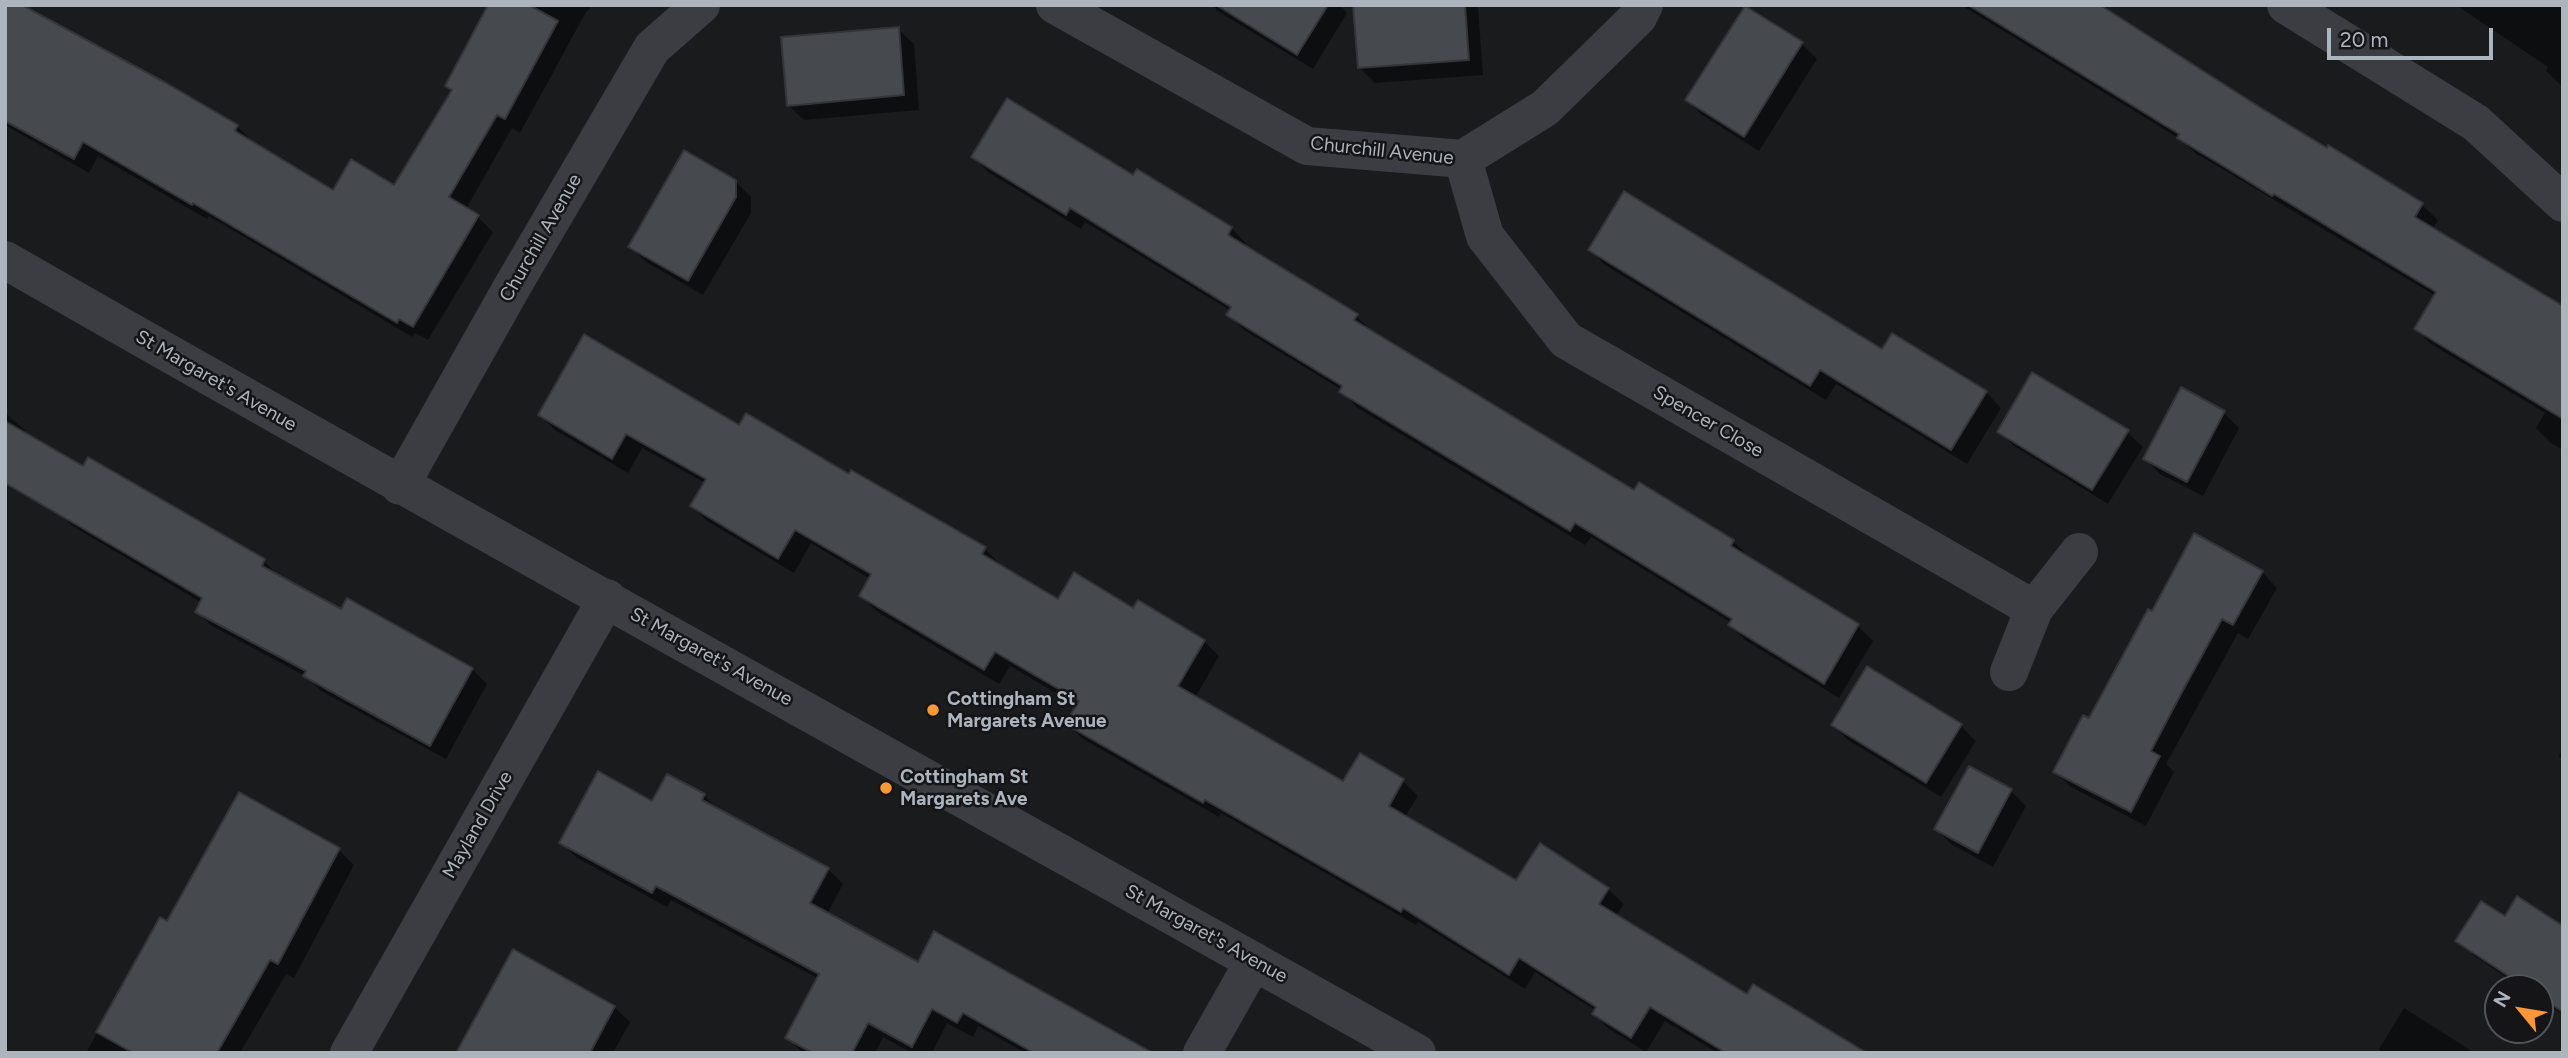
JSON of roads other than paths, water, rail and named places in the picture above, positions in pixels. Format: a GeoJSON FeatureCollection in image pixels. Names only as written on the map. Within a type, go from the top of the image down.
{"type":"FeatureCollection","features":[{"type":"Feature","properties":{"kind":"street","name":"Churchill Avenue"},"geometry":{"type":"LineString","coordinates":[[400,486],[512,287],[652,48],[701,5]]}},
{"type":"Feature","properties":{"kind":"street","name":"Churchill Avenue"},"geometry":{"type":"LineString","coordinates":[[1055,5],[1307,146],[1463,159],[1545,108],[1639,17],[1644,5]]}},
{"type":"Feature","properties":{"kind":"street"},"geometry":{"type":"LineString","coordinates":[[2286,5],[2476,123],[2563,204]]}},
{"type":"Feature","properties":{"kind":"street","name":"Spencer Close"},"geometry":{"type":"LineString","coordinates":[[1463,159],[1485,236],[1566,340],[2034,610]]}},
{"type":"Feature","properties":{"kind":"street","name":"St Margaret's Avenue"},"geometry":{"type":"LineString","coordinates":[[5,260],[400,486],[607,598],[1417,1053]]}},
{"type":"Feature","properties":{"kind":"street"},"geometry":{"type":"LineString","coordinates":[[2009,672],[2034,610],[2079,552]]}},
{"type":"Feature","properties":{"kind":"street","name":"Mayland Drive"},"geometry":{"type":"LineString","coordinates":[[349,1053],[607,598]]}},
{"type":"Feature","properties":{"kind":"street"},"geometry":{"type":"LineString","coordinates":[[1202,1053],[1254,961]]}},
{"type":"Feature","properties":{"kind":"place","name":"Cottingham St Margarets Avenue"},"geometry":{"type":"Point","coordinates":[933,710]}},
{"type":"Feature","properties":{"kind":"place","name":"Cottingham St Margarets Ave"},"geometry":{"type":"Point","coordinates":[886,788]}}]}
